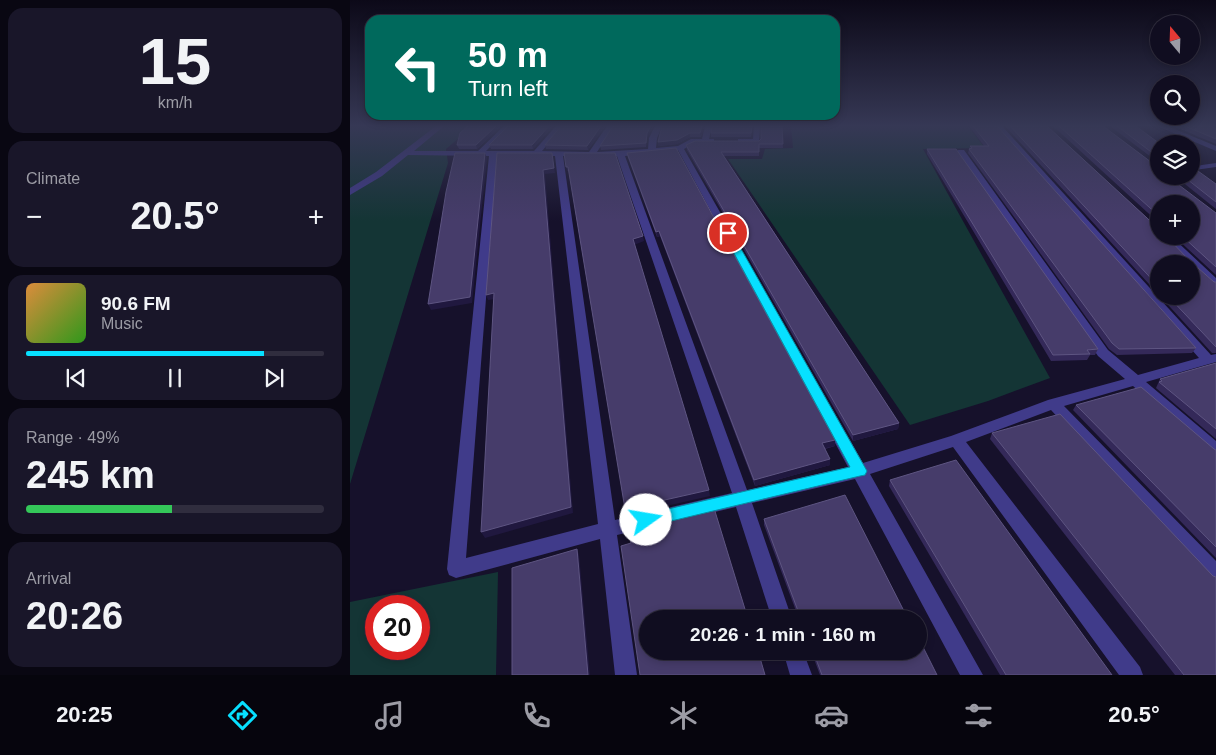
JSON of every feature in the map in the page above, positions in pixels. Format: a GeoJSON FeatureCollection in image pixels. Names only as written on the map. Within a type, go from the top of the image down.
{"type":"FeatureCollection","features":[{"type":"Feature","properties":{"kind":"street"},"geometry":{"type":"LineString","coordinates":[[350,192],[401,158]]}},
{"type":"Feature","properties":{"kind":"street"},"geometry":{"type":"LineString","coordinates":[[487,158],[456,569],[608,529],[860,471],[956,440],[1052,404],[1212,359],[1027,158]]}},
{"type":"Feature","properties":{"kind":"street"},"geometry":{"type":"LineString","coordinates":[[559,158],[626,675]]}},
{"type":"Feature","properties":{"kind":"street"},"geometry":{"type":"LineString","coordinates":[[621,158],[742,498],[779,610]]}},
{"type":"Feature","properties":{"kind":"street"},"geometry":{"type":"LineString","coordinates":[[685,158],[972,675]]}},
{"type":"Feature","properties":{"kind":"street"},"geometry":{"type":"LineString","coordinates":[[965,158],[1103,353],[1216,450]]}},
{"type":"Feature","properties":{"kind":"street"},"geometry":{"type":"LineString","coordinates":[[1200,167],[1216,165]]}},
{"type":"Feature","properties":{"kind":"street"},"geometry":{"type":"LineString","coordinates":[[1175,245],[1216,284]]}},
{"type":"Feature","properties":{"kind":"street"},"geometry":{"type":"LineString","coordinates":[[1052,404],[1216,574]]}},
{"type":"Feature","properties":{"kind":"street"},"geometry":{"type":"LineString","coordinates":[[956,440],[1132,675]]}},
{"type":"Feature","properties":{"kind":"street"},"geometry":{"type":"LineString","coordinates":[[796,660],[801,675]]}},
{"type":"Feature","properties":{"kind":"green space"},"geometry":{"type":"Polygon","coordinates":[[[350,158],[447,158],[448,163],[350,484],[350,158]]]}},
{"type":"Feature","properties":{"kind":"green space"},"geometry":{"type":"Polygon","coordinates":[[[928,158],[1050,378],[988,401],[910,425],[728,159],[928,158]]]}},
{"type":"Feature","properties":{"kind":"green space"},"geometry":{"type":"Polygon","coordinates":[[[498,572],[496,675],[350,675],[350,602],[365,599],[365,660],[430,660],[430,595],[385,595],[498,572]]]}},
{"type":"Feature","properties":{"kind":"building"},"geometry":{"type":"Polygon","coordinates":[[[454,158],[485,158],[470,297],[428,304],[446,192],[454,158]]]}},
{"type":"Feature","properties":{"kind":"building"},"geometry":{"type":"Polygon","coordinates":[[[497,158],[553,158],[554,168],[543,170],[571,507],[481,532],[494,293],[486,295],[497,158]]]}},
{"type":"Feature","properties":{"kind":"building"},"geometry":{"type":"Polygon","coordinates":[[[565,158],[617,158],[643,236],[633,239],[709,490],[625,509],[568,167],[566,167],[565,158]]]}},
{"type":"Feature","properties":{"kind":"building"},"geometry":{"type":"Polygon","coordinates":[[[629,158],[681,158],[835,440],[822,443],[830,459],[754,480],[659,231],[656,232],[629,158]]]}},
{"type":"Feature","properties":{"kind":"building"},"geometry":{"type":"Polygon","coordinates":[[[693,158],[725,158],[899,423],[853,435],[693,158]]]}},
{"type":"Feature","properties":{"kind":"building"},"geometry":{"type":"Polygon","coordinates":[[[932,158],[962,158],[1098,349],[1087,350],[1090,354],[1053,355],[932,158]]]}},
{"type":"Feature","properties":{"kind":"building"},"geometry":{"type":"Polygon","coordinates":[[[975,158],[1025,158],[1150,297],[1150,305],[1157,305],[1196,348],[1119,349],[1112,343],[975,158]]]}},
{"type":"Feature","properties":{"kind":"building"},"geometry":{"type":"Polygon","coordinates":[[[1039,158],[1081,158],[1150,221],[1150,245],[1175,245],[1184,255],[1150,255],[1150,277],[1039,158]]]}},
{"type":"Feature","properties":{"kind":"building"},"geometry":{"type":"Polygon","coordinates":[[[1094,158],[1145,158],[1150,161],[1150,185],[1179,185],[1192,195],[1150,195],[1150,208],[1094,158]]]}},
{"type":"Feature","properties":{"kind":"building"},"geometry":{"type":"Polygon","coordinates":[[[1200,172],[1216,184],[1216,202],[1194,185],[1200,185],[1200,172]]]}},
{"type":"Feature","properties":{"kind":"building"},"geometry":{"type":"Polygon","coordinates":[[[1200,201],[1216,213],[1216,267],[1192,245],[1200,245],[1200,201]]]}},
{"type":"Feature","properties":{"kind":"building"},"geometry":{"type":"Polygon","coordinates":[[[1200,270],[1216,282],[1216,347],[1176,305],[1200,305],[1200,270]]]}},
{"type":"Feature","properties":{"kind":"building"},"geometry":{"type":"Polygon","coordinates":[[[1216,363],[1216,429],[1159,382],[1162,381],[1160,379],[1216,363]]]}},
{"type":"Feature","properties":{"kind":"building"},"geometry":{"type":"Polygon","coordinates":[[[1141,387],[1216,450],[1216,547],[1076,405],[1141,387]]]}},
{"type":"Feature","properties":{"kind":"building"},"geometry":{"type":"Polygon","coordinates":[[[1060,414],[1216,577],[1216,675],[1184,675],[992,433],[1060,414]]]}},
{"type":"Feature","properties":{"kind":"building"},"geometry":{"type":"Polygon","coordinates":[[[956,460],[1112,675],[1006,675],[890,480],[956,460]]]}},
{"type":"Feature","properties":{"kind":"building"},"geometry":{"type":"Polygon","coordinates":[[[845,495],[903,610],[798,610],[764,519],[845,495]]]}},
{"type":"Feature","properties":{"kind":"building"},"geometry":{"type":"Polygon","coordinates":[[[714,508],[745,610],[639,610],[639,660],[761,660],[765,675],[640,675],[621,546],[631,543],[628,528],[714,508]]]}},
{"type":"Feature","properties":{"kind":"building"},"geometry":{"type":"Polygon","coordinates":[[[577,549],[588,675],[512,675],[512,568],[577,549]]]}},
{"type":"Feature","properties":{"kind":"building"},"geometry":{"type":"Polygon","coordinates":[[[927,655],[937,675],[822,675],[816,660],[927,660],[927,655]]]}},
{"type":"Feature","properties":{"kind":"route"},"geometry":{"type":"LineString","coordinates":[[646,520],[860,471],[728,233]]}}]}
